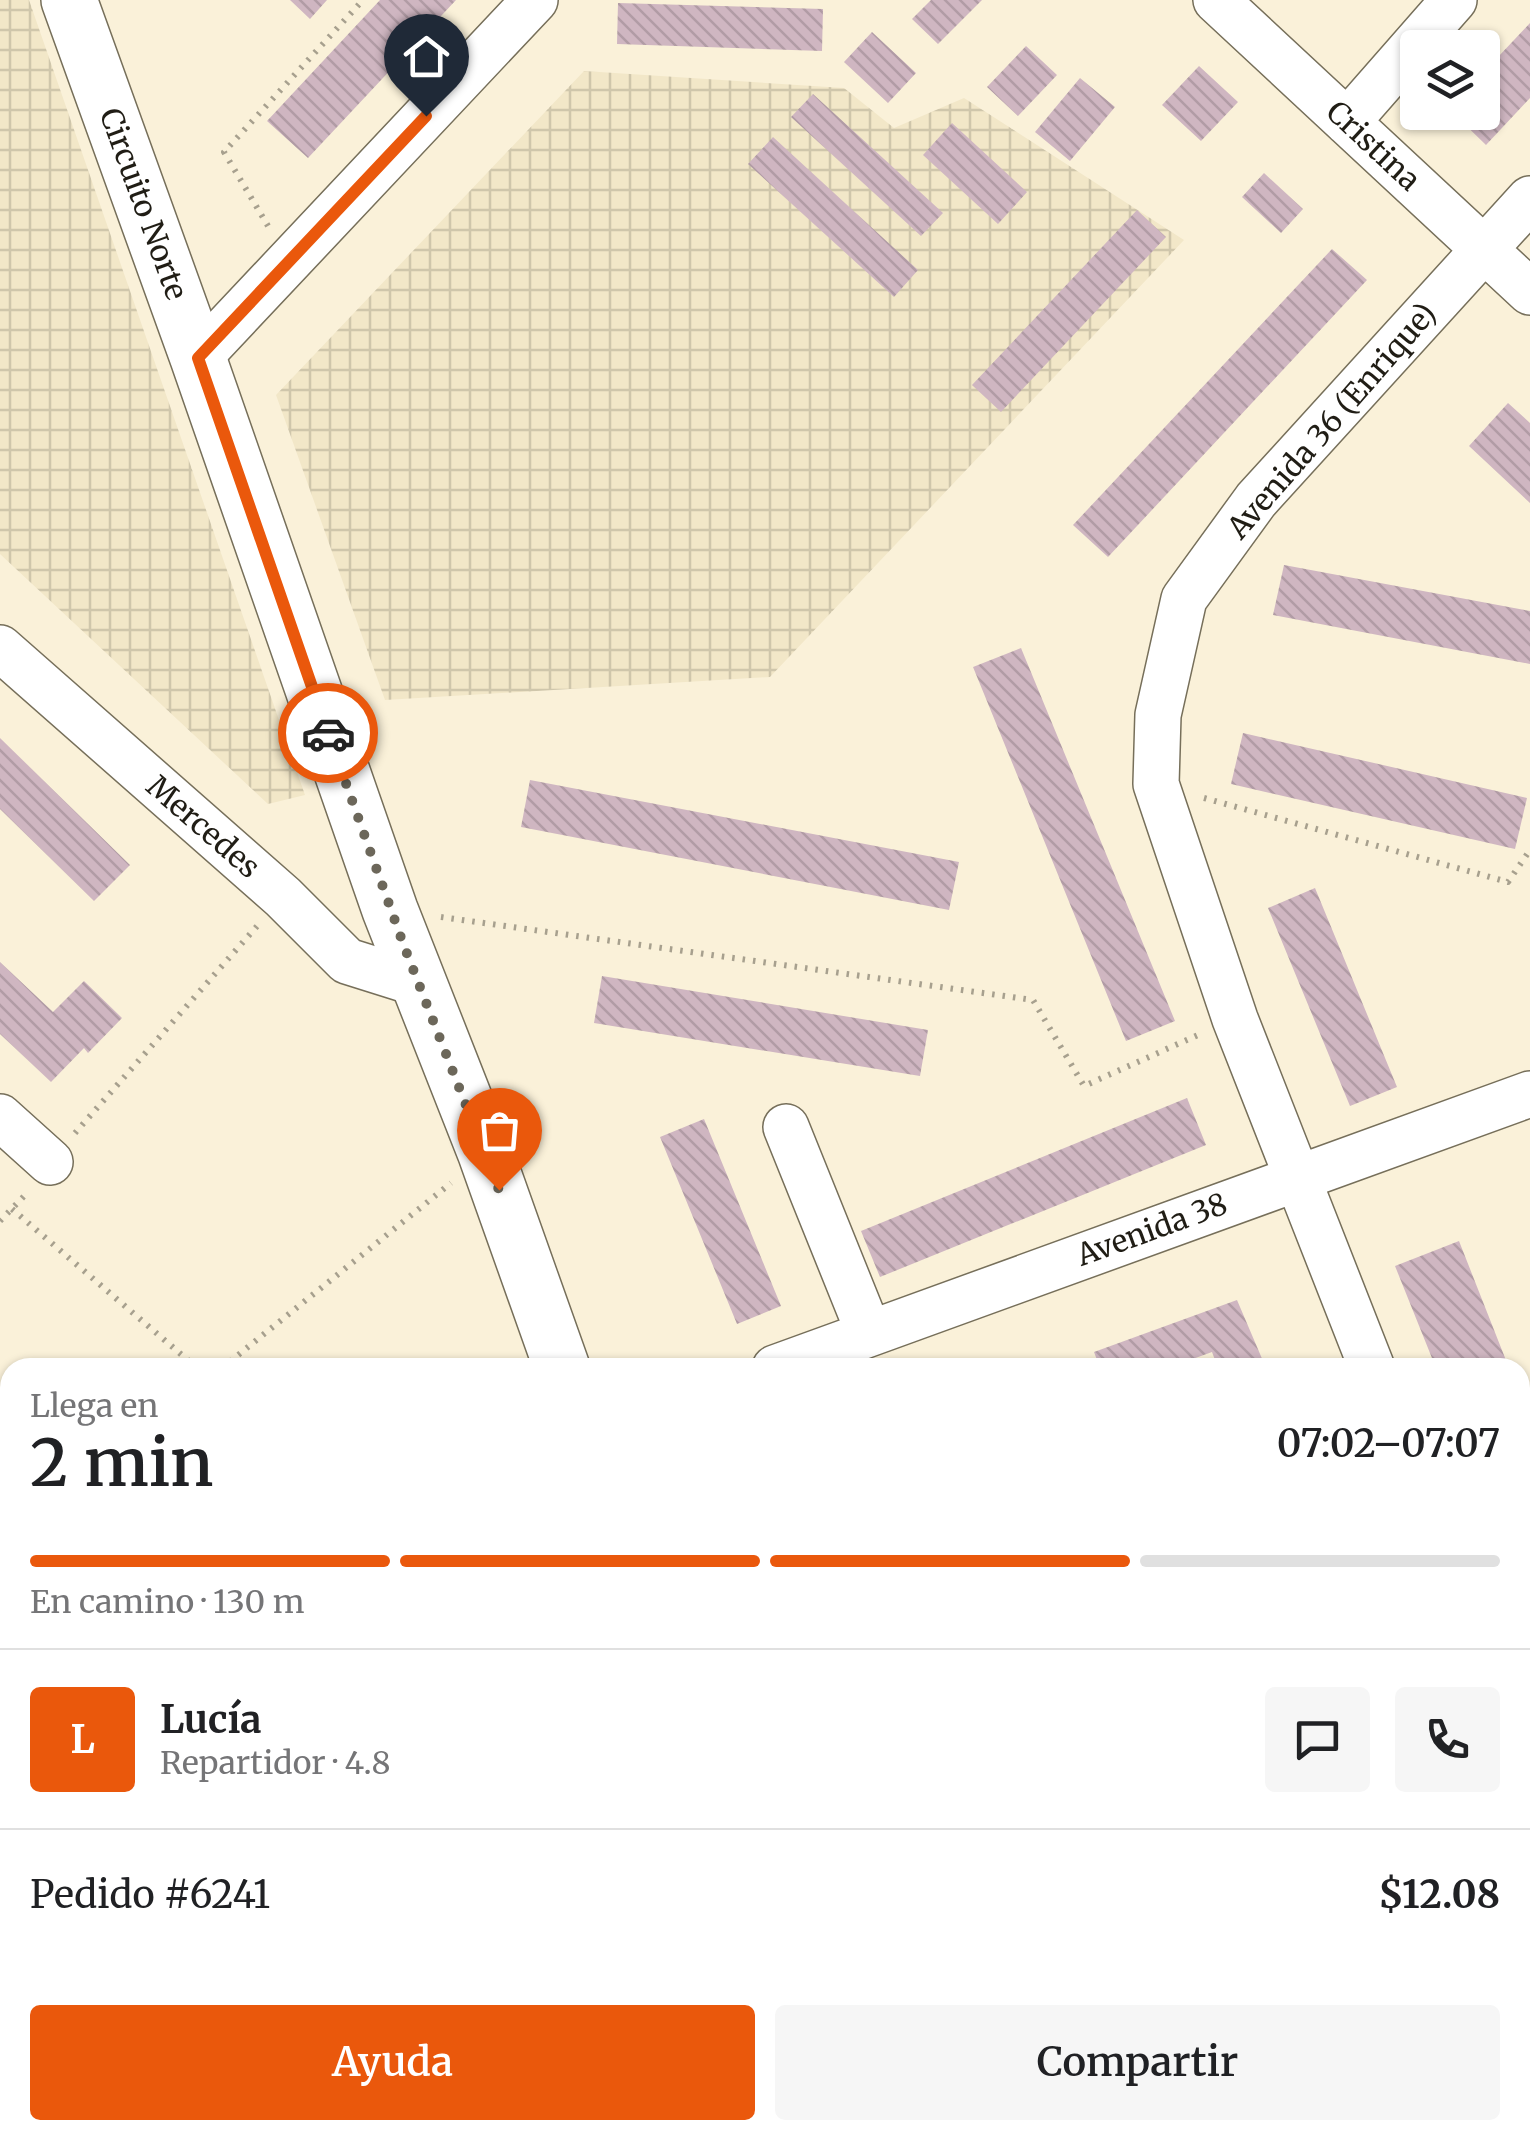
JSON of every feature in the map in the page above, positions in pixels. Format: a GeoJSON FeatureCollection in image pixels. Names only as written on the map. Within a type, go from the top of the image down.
{"type":"FeatureCollection","features":[{"type":"Feature","properties":{"kind":"main road","name":"Circuito Norte"},"geometry":{"type":"LineString","coordinates":[[69,0],[390,910],[486,1154],[558,1358]]}},
{"type":"Feature","properties":{"kind":"street"},"geometry":{"type":"LineString","coordinates":[[198,358],[535,0]]}},
{"type":"Feature","properties":{"kind":"street","name":"Cristina"},"geometry":{"type":"LineString","coordinates":[[1216,0],[1530,292]]}},
{"type":"Feature","properties":{"kind":"street"},"geometry":{"type":"LineString","coordinates":[[1347,122],[1454,0]]}},
{"type":"Feature","properties":{"kind":"street","name":"Avenida 36 (Enrique)"},"geometry":{"type":"LineString","coordinates":[[1368,1358],[1235,1019],[1156,784],[1158,715],[1184,599],[1256,500],[1530,199]]}},
{"type":"Feature","properties":{"kind":"street","name":"Mercedes"},"geometry":{"type":"LineString","coordinates":[[0,648],[283,897],[346,961],[417,983]]}},
{"type":"Feature","properties":{"kind":"street","name":"Avenida 38"},"geometry":{"type":"LineString","coordinates":[[802,1358],[1530,1094]]}},
{"type":"Feature","properties":{"kind":"street"},"geometry":{"type":"LineString","coordinates":[[0,1117],[50,1162]]}},
{"type":"Feature","properties":{"kind":"street"},"geometry":{"type":"LineString","coordinates":[[786,1127],[869,1333]]}},
{"type":"Feature","properties":{"kind":"path"},"geometry":{"type":"LineString","coordinates":[[289,262],[224,152],[363,0]]}},
{"type":"Feature","properties":{"kind":"path"},"geometry":{"type":"LineString","coordinates":[[1156,784],[1508,882],[1530,850]]}},
{"type":"Feature","properties":{"kind":"path"},"geometry":{"type":"LineString","coordinates":[[0,1221],[283,897]]}},
{"type":"Feature","properties":{"kind":"path"},"geometry":{"type":"LineString","coordinates":[[390,910],[1033,1000],[1084,1086],[1235,1019]]}},
{"type":"Feature","properties":{"kind":"path"},"geometry":{"type":"LineString","coordinates":[[234,1358],[486,1154]]}},
{"type":"Feature","properties":{"kind":"path"},"geometry":{"type":"LineString","coordinates":[[12,1209],[185,1358]]}},
{"type":"Feature","properties":{"kind":"shaded area"},"geometry":{"type":"Polygon","coordinates":[[[0,0],[29,0],[305,795],[268,804],[0,554],[0,0]]]}},
{"type":"Feature","properties":{"kind":"shaded area"},"geometry":{"type":"Polygon","coordinates":[[[584,71],[844,88],[894,128],[964,98],[1184,240],[770,677],[385,700],[276,395],[584,71]]]}},
{"type":"Feature","properties":{"kind":"building"},"geometry":{"type":"Polygon","coordinates":[[[290,0],[327,0],[310,19],[290,0]]]}},
{"type":"Feature","properties":{"kind":"building"},"geometry":{"type":"Polygon","coordinates":[[[380,0],[456,0],[308,158],[267,121],[380,0]]]}},
{"type":"Feature","properties":{"kind":"building"},"geometry":{"type":"Polygon","coordinates":[[[931,0],[982,0],[938,44],[912,19],[931,0]]]}},
{"type":"Feature","properties":{"kind":"building"},"geometry":{"type":"Polygon","coordinates":[[[618,3],[823,9],[822,51],[617,44],[618,3]]]}},
{"type":"Feature","properties":{"kind":"building"},"geometry":{"type":"Polygon","coordinates":[[[1530,23],[1530,98],[1486,145],[1471,130],[1500,130],[1500,55],[1530,23]]]}},
{"type":"Feature","properties":{"kind":"building"},"geometry":{"type":"Polygon","coordinates":[[[872,32],[916,73],[888,103],[844,62],[872,32]]]}},
{"type":"Feature","properties":{"kind":"building"},"geometry":{"type":"Polygon","coordinates":[[[1026,46],[1057,75],[1018,116],[987,87],[1026,46]]]}},
{"type":"Feature","properties":{"kind":"building"},"geometry":{"type":"Polygon","coordinates":[[[1199,66],[1238,102],[1201,141],[1162,105],[1199,66]]]}},
{"type":"Feature","properties":{"kind":"building"},"geometry":{"type":"Polygon","coordinates":[[[1080,78],[1115,107],[1070,161],[1035,132],[1080,78]]]}},
{"type":"Feature","properties":{"kind":"building"},"geometry":{"type":"Polygon","coordinates":[[[813,94],[943,213],[921,236],[791,117],[813,94]]]}},
{"type":"Feature","properties":{"kind":"building"},"geometry":{"type":"Polygon","coordinates":[[[952,123],[1027,192],[998,224],[923,155],[952,123]]]}},
{"type":"Feature","properties":{"kind":"building"},"geometry":{"type":"Polygon","coordinates":[[[773,137],[918,270],[894,297],[748,164],[773,137]]]}},
{"type":"Feature","properties":{"kind":"building"},"geometry":{"type":"Polygon","coordinates":[[[1264,173],[1303,209],[1281,233],[1242,197],[1264,173]]]}},
{"type":"Feature","properties":{"kind":"building"},"geometry":{"type":"Polygon","coordinates":[[[1137,210],[1166,237],[1001,412],[972,385],[1137,210]]]}},
{"type":"Feature","properties":{"kind":"building"},"geometry":{"type":"Polygon","coordinates":[[[1332,249],[1367,280],[1108,557],[1073,525],[1332,249]]]}},
{"type":"Feature","properties":{"kind":"building"},"geometry":{"type":"Polygon","coordinates":[[[1508,403],[1530,423],[1530,503],[1469,446],[1508,403]]]}},
{"type":"Feature","properties":{"kind":"building"},"geometry":{"type":"Polygon","coordinates":[[[1284,565],[1530,611],[1530,664],[1273,615],[1284,565]]]}},
{"type":"Feature","properties":{"kind":"building"},"geometry":{"type":"Polygon","coordinates":[[[1021,648],[1175,1021],[1126,1041],[973,667],[1021,648]]]}},
{"type":"Feature","properties":{"kind":"building"},"geometry":{"type":"Polygon","coordinates":[[[1243,733],[1527,798],[1515,849],[1231,784],[1243,733]]]}},
{"type":"Feature","properties":{"kind":"building"},"geometry":{"type":"Polygon","coordinates":[[[0,738],[130,865],[94,901],[0,809],[0,738]]]}},
{"type":"Feature","properties":{"kind":"building"},"geometry":{"type":"Polygon","coordinates":[[[530,780],[959,862],[949,910],[521,827],[530,780]]]}},
{"type":"Feature","properties":{"kind":"building"},"geometry":{"type":"Polygon","coordinates":[[[1315,888],[1397,1087],[1350,1106],[1268,908],[1315,888]]]}},
{"type":"Feature","properties":{"kind":"building"},"geometry":{"type":"Polygon","coordinates":[[[0,962],[53,1012],[84,981],[122,1018],[88,1053],[84,1048],[51,1082],[0,1034],[0,962]]]}},
{"type":"Feature","properties":{"kind":"building"},"geometry":{"type":"Polygon","coordinates":[[[602,976],[928,1030],[920,1076],[594,1023],[602,976]]]}},
{"type":"Feature","properties":{"kind":"building"},"geometry":{"type":"Polygon","coordinates":[[[1187,1098],[1206,1145],[880,1277],[861,1231],[1187,1098]]]}},
{"type":"Feature","properties":{"kind":"building"},"geometry":{"type":"Polygon","coordinates":[[[704,1119],[781,1306],[737,1324],[660,1137],[704,1119]]]}},
{"type":"Feature","properties":{"kind":"building"},"geometry":{"type":"Polygon","coordinates":[[[1459,1241],[1505,1358],[1432,1358],[1395,1266],[1459,1241]]]}},
{"type":"Feature","properties":{"kind":"building"},"geometry":{"type":"Polygon","coordinates":[[[1237,1300],[1262,1358],[1214,1358],[1212,1352],[1196,1358],[1096,1358],[1094,1352],[1237,1300]]]}},
{"type":"Feature","properties":{"kind":"way so far"},"geometry":{"type":"LineString","coordinates":[[328,733],[404,946],[499,1190]]}},
{"type":"Feature","properties":{"kind":"route"},"geometry":{"type":"LineString","coordinates":[[328,733],[198,358],[426,116]]}}]}
